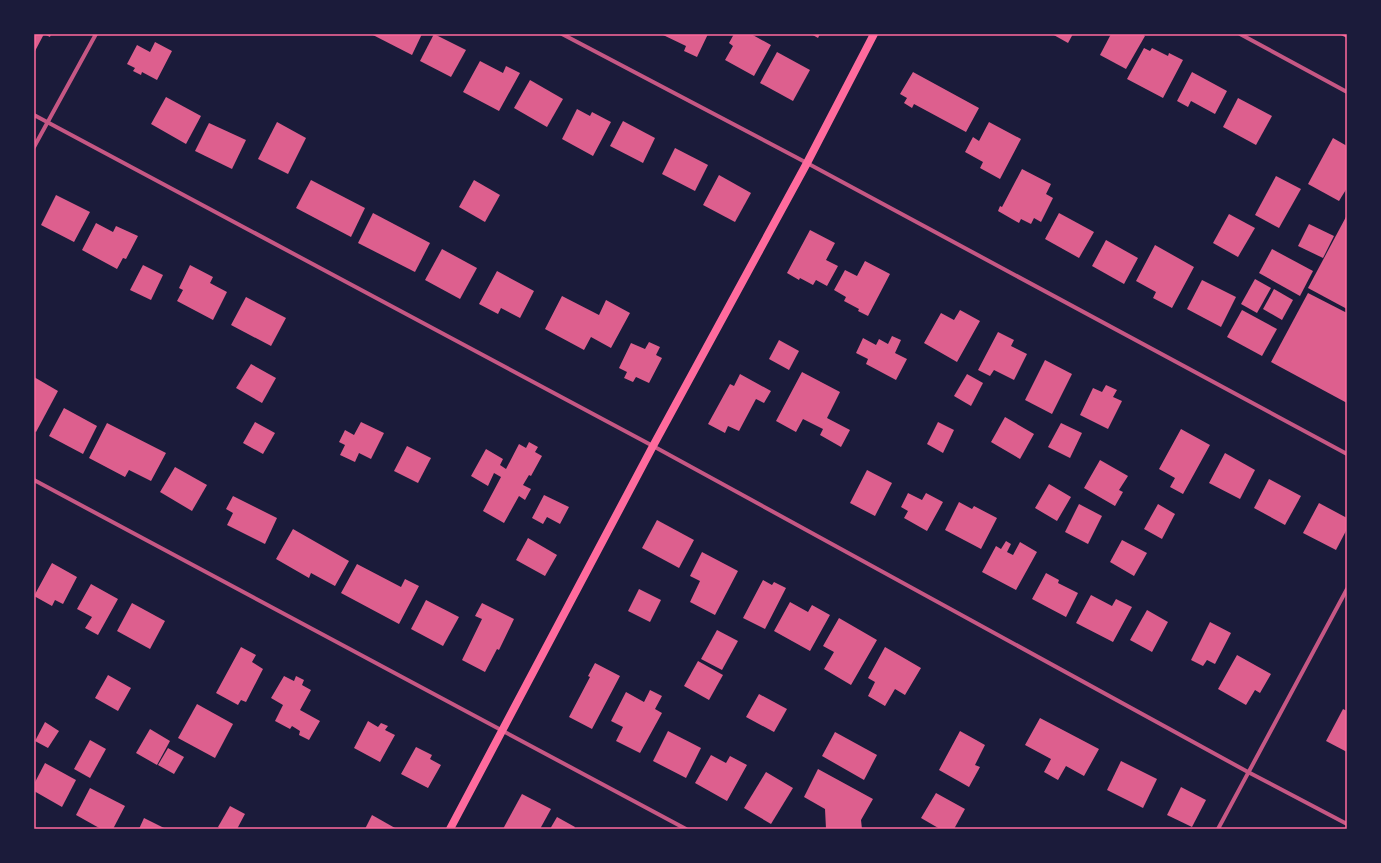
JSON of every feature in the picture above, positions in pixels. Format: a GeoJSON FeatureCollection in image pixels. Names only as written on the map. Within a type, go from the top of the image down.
{"type":"FeatureCollection","features":[{"type":"Feature","properties":{"kind":"main road"},"geometry":{"type":"LineString","coordinates":[[450,829],[653,446],[807,163],[874,34]]}},
{"type":"Feature","properties":{"kind":"street"},"geometry":{"type":"LineString","coordinates":[[34,147],[96,34]]}},
{"type":"Feature","properties":{"kind":"street"},"geometry":{"type":"LineString","coordinates":[[562,34],[807,163],[1347,454]]}},
{"type":"Feature","properties":{"kind":"street"},"geometry":{"type":"LineString","coordinates":[[1240,34],[1347,92]]}},
{"type":"Feature","properties":{"kind":"street"},"geometry":{"type":"LineString","coordinates":[[34,115],[653,446],[1248,772],[1347,824]]}},
{"type":"Feature","properties":{"kind":"street"},"geometry":{"type":"LineString","coordinates":[[34,480],[686,829]]}},
{"type":"Feature","properties":{"kind":"street"},"geometry":{"type":"LineString","coordinates":[[1218,829],[1347,589]]}},
{"type":"Feature","properties":{"kind":"building"},"geometry":{"type":"Polygon","coordinates":[[[34,34],[44,34],[34,53],[34,34]]]}},
{"type":"Feature","properties":{"kind":"building"},"geometry":{"type":"Polygon","coordinates":[[[44,34],[51,34],[50,37],[44,34]]]}},
{"type":"Feature","properties":{"kind":"building"},"geometry":{"type":"Polygon","coordinates":[[[371,34],[422,34],[412,55],[371,34]]]}},
{"type":"Feature","properties":{"kind":"building"},"geometry":{"type":"Polygon","coordinates":[[[434,34],[466,50],[451,77],[420,61],[434,34]]]}},
{"type":"Feature","properties":{"kind":"building"},"geometry":{"type":"Polygon","coordinates":[[[661,34],[708,34],[697,57],[684,51],[686,46],[661,34]]]}},
{"type":"Feature","properties":{"kind":"building"},"geometry":{"type":"Polygon","coordinates":[[[734,34],[751,34],[771,45],[754,76],[725,60],[733,46],[729,43],[734,34]]]}},
{"type":"Feature","properties":{"kind":"building"},"geometry":{"type":"Polygon","coordinates":[[[811,34],[820,34],[818,38],[811,34]]]}},
{"type":"Feature","properties":{"kind":"building"},"geometry":{"type":"Polygon","coordinates":[[[1052,34],[1073,34],[1068,43],[1052,34]]]}},
{"type":"Feature","properties":{"kind":"building"},"geometry":{"type":"Polygon","coordinates":[[[1111,34],[1142,34],[1145,36],[1126,69],[1100,55],[1111,34]]]}},
{"type":"Feature","properties":{"kind":"building"},"geometry":{"type":"Polygon","coordinates":[[[1339,34],[1347,34],[1347,38],[1339,34]]]}},
{"type":"Feature","properties":{"kind":"building"},"geometry":{"type":"Polygon","coordinates":[[[155,42],[172,51],[157,80],[142,72],[141,75],[133,71],[135,68],[127,64],[137,45],[150,52],[155,42]]]}},
{"type":"Feature","properties":{"kind":"building"},"geometry":{"type":"Polygon","coordinates":[[[1144,48],[1150,51],[1152,48],[1168,56],[1169,53],[1183,60],[1163,98],[1127,79],[1144,48]]]}},
{"type":"Feature","properties":{"kind":"building"},"geometry":{"type":"Polygon","coordinates":[[[777,52],[810,70],[793,101],[760,83],[777,52]]]}},
{"type":"Feature","properties":{"kind":"building"},"geometry":{"type":"Polygon","coordinates":[[[480,61],[503,73],[506,66],[520,73],[499,111],[463,92],[480,61]]]}},
{"type":"Feature","properties":{"kind":"building"},"geometry":{"type":"Polygon","coordinates":[[[913,72],[979,108],[966,132],[914,104],[912,108],[904,103],[907,98],[900,94],[913,72]]]}},
{"type":"Feature","properties":{"kind":"building"},"geometry":{"type":"Polygon","coordinates":[[[1192,72],[1227,91],[1215,114],[1191,101],[1188,107],[1177,101],[1192,72]]]}},
{"type":"Feature","properties":{"kind":"building"},"geometry":{"type":"Polygon","coordinates":[[[530,80],[563,99],[547,127],[514,108],[530,80]]]}},
{"type":"Feature","properties":{"kind":"building"},"geometry":{"type":"Polygon","coordinates":[[[166,97],[201,116],[186,144],[151,124],[166,97]]]}},
{"type":"Feature","properties":{"kind":"building"},"geometry":{"type":"Polygon","coordinates":[[[1238,98],[1272,116],[1256,145],[1223,127],[1238,98]]]}},
{"type":"Feature","properties":{"kind":"building"},"geometry":{"type":"Polygon","coordinates":[[[577,109],[590,116],[592,112],[611,122],[593,156],[562,139],[577,109]]]}},
{"type":"Feature","properties":{"kind":"building"},"geometry":{"type":"Polygon","coordinates":[[[623,121],[655,138],[643,163],[610,146],[623,121]]]}},
{"type":"Feature","properties":{"kind":"building"},"geometry":{"type":"Polygon","coordinates":[[[277,122],[306,138],[288,174],[258,159],[277,122]]]}},
{"type":"Feature","properties":{"kind":"building"},"geometry":{"type":"Polygon","coordinates":[[[989,122],[1021,139],[1000,179],[980,168],[983,162],[965,152],[973,137],[979,141],[989,122]]]}},
{"type":"Feature","properties":{"kind":"building"},"geometry":{"type":"Polygon","coordinates":[[[209,123],[246,140],[232,169],[195,151],[209,123]]]}},
{"type":"Feature","properties":{"kind":"building"},"geometry":{"type":"Polygon","coordinates":[[[1333,138],[1347,146],[1347,188],[1339,201],[1308,184],[1333,138]]]}},
{"type":"Feature","properties":{"kind":"building"},"geometry":{"type":"Polygon","coordinates":[[[675,148],[708,165],[695,191],[662,174],[675,148]]]}},
{"type":"Feature","properties":{"kind":"building"},"geometry":{"type":"Polygon","coordinates":[[[1022,169],[1051,184],[1046,194],[1053,198],[1041,222],[1034,218],[1031,224],[1021,219],[1019,223],[998,211],[1000,206],[1002,207],[1022,169]]]}},
{"type":"Feature","properties":{"kind":"building"},"geometry":{"type":"Polygon","coordinates":[[[719,175],[751,193],[735,222],[703,205],[719,175]]]}},
{"type":"Feature","properties":{"kind":"building"},"geometry":{"type":"Polygon","coordinates":[[[1276,176],[1301,189],[1279,228],[1255,215],[1276,176]]]}},
{"type":"Feature","properties":{"kind":"building"},"geometry":{"type":"Polygon","coordinates":[[[311,180],[365,208],[351,237],[296,208],[311,180]]]}},
{"type":"Feature","properties":{"kind":"building"},"geometry":{"type":"Polygon","coordinates":[[[474,180],[500,195],[485,222],[459,207],[474,180]]]}},
{"type":"Feature","properties":{"kind":"building"},"geometry":{"type":"Polygon","coordinates":[[[56,195],[90,212],[74,242],[41,225],[56,195]]]}},
{"type":"Feature","properties":{"kind":"building"},"geometry":{"type":"Polygon","coordinates":[[[373,213],[430,243],[415,272],[358,243],[373,213]]]}},
{"type":"Feature","properties":{"kind":"building"},"geometry":{"type":"Polygon","coordinates":[[[1059,213],[1094,232],[1079,258],[1045,239],[1059,213]]]}},
{"type":"Feature","properties":{"kind":"building"},"geometry":{"type":"Polygon","coordinates":[[[1229,214],[1255,228],[1238,257],[1213,243],[1229,214]]]}},
{"type":"Feature","properties":{"kind":"building"},"geometry":{"type":"Polygon","coordinates":[[[1347,215],[1347,309],[1308,288],[1347,215]]]}},
{"type":"Feature","properties":{"kind":"building"},"geometry":{"type":"Polygon","coordinates":[[[96,223],[113,232],[116,226],[138,236],[126,259],[123,258],[117,269],[82,250],[96,223]]]}},
{"type":"Feature","properties":{"kind":"building"},"geometry":{"type":"Polygon","coordinates":[[[1309,224],[1334,236],[1323,258],[1298,246],[1309,224]]]}},
{"type":"Feature","properties":{"kind":"building"},"geometry":{"type":"Polygon","coordinates":[[[810,230],[835,243],[826,260],[838,266],[827,286],[816,280],[813,285],[800,278],[799,280],[787,273],[810,230]]]}},
{"type":"Feature","properties":{"kind":"building"},"geometry":{"type":"Polygon","coordinates":[[[1106,240],[1138,258],[1124,284],[1092,266],[1106,240]]]}},
{"type":"Feature","properties":{"kind":"building"},"geometry":{"type":"Polygon","coordinates":[[[1155,245],[1194,267],[1172,308],[1153,298],[1156,292],[1136,281],[1155,245]]]}},
{"type":"Feature","properties":{"kind":"building"},"geometry":{"type":"Polygon","coordinates":[[[442,249],[477,268],[460,299],[425,280],[442,249]]]}},
{"type":"Feature","properties":{"kind":"building"},"geometry":{"type":"Polygon","coordinates":[[[1272,249],[1313,271],[1300,296],[1259,273],[1272,249]]]}},
{"type":"Feature","properties":{"kind":"building"},"geometry":{"type":"Polygon","coordinates":[[[865,261],[890,274],[868,316],[844,301],[846,297],[834,290],[845,270],[857,276],[865,261]]]}},
{"type":"Feature","properties":{"kind":"building"},"geometry":{"type":"Polygon","coordinates":[[[143,265],[163,275],[151,300],[130,290],[143,265]]]}},
{"type":"Feature","properties":{"kind":"building"},"geometry":{"type":"Polygon","coordinates":[[[190,265],[213,277],[210,283],[227,292],[213,320],[177,301],[183,290],[179,288],[190,265]]]}},
{"type":"Feature","properties":{"kind":"building"},"geometry":{"type":"Polygon","coordinates":[[[497,271],[534,291],[520,318],[501,308],[498,314],[479,304],[497,271]]]}},
{"type":"Feature","properties":{"kind":"building"},"geometry":{"type":"Polygon","coordinates":[[[1255,279],[1271,288],[1257,313],[1241,304],[1255,279]]]}},
{"type":"Feature","properties":{"kind":"building"},"geometry":{"type":"Polygon","coordinates":[[[1202,280],[1236,297],[1221,327],[1187,309],[1202,280]]]}},
{"type":"Feature","properties":{"kind":"building"},"geometry":{"type":"Polygon","coordinates":[[[1274,289],[1293,300],[1282,320],[1263,309],[1274,289]]]}},
{"type":"Feature","properties":{"kind":"building"},"geometry":{"type":"Polygon","coordinates":[[[1308,293],[1347,313],[1347,403],[1271,362],[1308,293]]]}},
{"type":"Feature","properties":{"kind":"building"},"geometry":{"type":"Polygon","coordinates":[[[562,296],[599,315],[606,300],[630,313],[611,348],[591,337],[584,350],[545,329],[562,296]]]}},
{"type":"Feature","properties":{"kind":"building"},"geometry":{"type":"Polygon","coordinates":[[[246,297],[286,318],[271,346],[231,325],[246,297]]]}},
{"type":"Feature","properties":{"kind":"building"},"geometry":{"type":"Polygon","coordinates":[[[960,310],[980,321],[957,362],[924,343],[941,313],[954,320],[960,310]]]}},
{"type":"Feature","properties":{"kind":"building"},"geometry":{"type":"Polygon","coordinates":[[[1242,310],[1277,329],[1262,356],[1227,337],[1242,310]]]}},
{"type":"Feature","properties":{"kind":"building"},"geometry":{"type":"Polygon","coordinates":[[[998,332],[1014,340],[1011,346],[1027,354],[1014,380],[994,370],[990,376],[978,370],[998,332]]]}},
{"type":"Feature","properties":{"kind":"building"},"geometry":{"type":"Polygon","coordinates":[[[892,336],[901,340],[895,353],[907,359],[896,380],[866,364],[868,359],[856,353],[863,338],[876,345],[879,339],[888,344],[892,336]]]}},
{"type":"Feature","properties":{"kind":"building"},"geometry":{"type":"Polygon","coordinates":[[[779,340],[799,351],[789,370],[769,359],[779,340]]]}},
{"type":"Feature","properties":{"kind":"building"},"geometry":{"type":"Polygon","coordinates":[[[649,342],[660,347],[656,355],[662,358],[649,383],[636,377],[633,382],[624,378],[627,372],[619,368],[631,343],[645,349],[649,342]]]}},
{"type":"Feature","properties":{"kind":"building"},"geometry":{"type":"Polygon","coordinates":[[[1045,360],[1072,374],[1052,414],[1025,400],[1045,360]]]}},
{"type":"Feature","properties":{"kind":"building"},"geometry":{"type":"Polygon","coordinates":[[[251,364],[276,378],[262,403],[236,388],[251,364]]]}},
{"type":"Feature","properties":{"kind":"building"},"geometry":{"type":"Polygon","coordinates":[[[802,372],[840,392],[827,418],[850,430],[841,447],[820,435],[823,429],[803,419],[796,432],[776,421],[802,372]]]}},
{"type":"Feature","properties":{"kind":"building"},"geometry":{"type":"Polygon","coordinates":[[[740,374],[771,391],[764,403],[756,399],[739,431],[728,426],[725,433],[708,424],[730,384],[734,386],[740,374]]]}},
{"type":"Feature","properties":{"kind":"building"},"geometry":{"type":"Polygon","coordinates":[[[967,374],[983,383],[971,406],[954,396],[967,374]]]}},
{"type":"Feature","properties":{"kind":"building"},"geometry":{"type":"Polygon","coordinates":[[[34,377],[58,391],[36,432],[34,431],[34,377]]]}},
{"type":"Feature","properties":{"kind":"building"},"geometry":{"type":"Polygon","coordinates":[[[1106,385],[1117,390],[1113,397],[1122,401],[1108,429],[1080,415],[1093,388],[1102,392],[1106,385]]]}},
{"type":"Feature","properties":{"kind":"building"},"geometry":{"type":"Polygon","coordinates":[[[64,408],[97,426],[83,454],[49,436],[64,408]]]}},
{"type":"Feature","properties":{"kind":"building"},"geometry":{"type":"Polygon","coordinates":[[[1005,417],[1034,434],[1020,459],[991,442],[1005,417]]]}},
{"type":"Feature","properties":{"kind":"building"},"geometry":{"type":"Polygon","coordinates":[[[255,422],[275,433],[263,454],[243,443],[255,422]]]}},
{"type":"Feature","properties":{"kind":"building"},"geometry":{"type":"Polygon","coordinates":[[[361,422],[384,433],[371,459],[359,453],[355,462],[340,455],[345,445],[339,442],[345,430],[354,435],[361,422]]]}},
{"type":"Feature","properties":{"kind":"building"},"geometry":{"type":"Polygon","coordinates":[[[938,422],[954,430],[943,453],[927,444],[938,422]]]}},
{"type":"Feature","properties":{"kind":"building"},"geometry":{"type":"Polygon","coordinates":[[[107,423],[166,453],[151,481],[129,470],[125,477],[89,458],[107,423]]]}},
{"type":"Feature","properties":{"kind":"building"},"geometry":{"type":"Polygon","coordinates":[[[1061,423],[1082,433],[1070,458],[1048,447],[1061,423]]]}},
{"type":"Feature","properties":{"kind":"building"},"geometry":{"type":"Polygon","coordinates":[[[1181,429],[1210,445],[1183,494],[1170,487],[1175,478],[1159,469],[1181,429]]]}},
{"type":"Feature","properties":{"kind":"building"},"geometry":{"type":"Polygon","coordinates":[[[529,442],[538,447],[535,452],[542,456],[531,476],[529,475],[523,485],[531,489],[525,500],[519,496],[504,523],[483,511],[501,477],[494,473],[488,486],[471,476],[486,449],[503,459],[500,465],[506,469],[519,444],[526,448],[529,442]]]}},
{"type":"Feature","properties":{"kind":"building"},"geometry":{"type":"Polygon","coordinates":[[[407,446],[431,458],[418,483],[394,471],[407,446]]]}},
{"type":"Feature","properties":{"kind":"building"},"geometry":{"type":"Polygon","coordinates":[[[1225,453],[1255,470],[1240,499],[1209,483],[1225,453]]]}},
{"type":"Feature","properties":{"kind":"building"},"geometry":{"type":"Polygon","coordinates":[[[1100,460],[1128,476],[1119,490],[1123,492],[1115,506],[1084,488],[1100,460]]]}},
{"type":"Feature","properties":{"kind":"building"},"geometry":{"type":"Polygon","coordinates":[[[175,467],[207,485],[192,511],[160,492],[175,467]]]}},
{"type":"Feature","properties":{"kind":"building"},"geometry":{"type":"Polygon","coordinates":[[[867,470],[892,483],[875,516],[850,503],[867,470]]]}},
{"type":"Feature","properties":{"kind":"building"},"geometry":{"type":"Polygon","coordinates":[[[1269,479],[1301,496],[1285,525],[1254,508],[1269,479]]]}},
{"type":"Feature","properties":{"kind":"building"},"geometry":{"type":"Polygon","coordinates":[[[1049,484],[1071,497],[1057,521],[1035,508],[1049,484]]]}},
{"type":"Feature","properties":{"kind":"building"},"geometry":{"type":"Polygon","coordinates":[[[908,493],[922,500],[926,493],[943,502],[927,531],[904,518],[908,511],[901,507],[908,493]]]}},
{"type":"Feature","properties":{"kind":"building"},"geometry":{"type":"Polygon","coordinates":[[[544,495],[569,507],[560,524],[547,517],[543,524],[532,518],[544,495]]]}},
{"type":"Feature","properties":{"kind":"building"},"geometry":{"type":"Polygon","coordinates":[[[233,496],[277,518],[265,544],[227,525],[233,513],[226,509],[233,496]]]}},
{"type":"Feature","properties":{"kind":"building"},"geometry":{"type":"Polygon","coordinates":[[[959,502],[972,509],[974,506],[997,518],[981,549],[945,530],[959,502]]]}},
{"type":"Feature","properties":{"kind":"building"},"geometry":{"type":"Polygon","coordinates":[[[1319,503],[1347,518],[1347,529],[1336,550],[1303,533],[1319,503]]]}},
{"type":"Feature","properties":{"kind":"building"},"geometry":{"type":"Polygon","coordinates":[[[1079,504],[1102,516],[1088,544],[1065,532],[1079,504]]]}},
{"type":"Feature","properties":{"kind":"building"},"geometry":{"type":"Polygon","coordinates":[[[1158,504],[1175,514],[1162,539],[1144,529],[1158,504]]]}},
{"type":"Feature","properties":{"kind":"building"},"geometry":{"type":"Polygon","coordinates":[[[657,520],[694,540],[679,568],[642,548],[657,520]]]}},
{"type":"Feature","properties":{"kind":"building"},"geometry":{"type":"Polygon","coordinates":[[[293,529],[349,561],[335,586],[311,573],[309,578],[276,559],[293,529]]]}},
{"type":"Feature","properties":{"kind":"building"},"geometry":{"type":"Polygon","coordinates":[[[528,538],[557,555],[545,576],[516,560],[528,538]]]}},
{"type":"Feature","properties":{"kind":"building"},"geometry":{"type":"Polygon","coordinates":[[[1122,540],[1147,553],[1134,576],[1110,562],[1122,540]]]}},
{"type":"Feature","properties":{"kind":"building"},"geometry":{"type":"Polygon","coordinates":[[[1006,541],[1011,544],[1007,552],[1013,555],[1020,542],[1037,552],[1016,590],[982,572],[996,546],[1001,549],[1006,541]]]}},
{"type":"Feature","properties":{"kind":"building"},"geometry":{"type":"Polygon","coordinates":[[[702,552],[738,571],[715,615],[690,602],[700,581],[690,576],[702,552]]]}},
{"type":"Feature","properties":{"kind":"building"},"geometry":{"type":"Polygon","coordinates":[[[52,563],[77,577],[63,604],[55,600],[52,606],[34,596],[52,563]]]}},
{"type":"Feature","properties":{"kind":"building"},"geometry":{"type":"Polygon","coordinates":[[[357,564],[401,587],[405,579],[419,586],[399,624],[341,593],[357,564]]]}},
{"type":"Feature","properties":{"kind":"building"},"geometry":{"type":"Polygon","coordinates":[[[1046,573],[1059,580],[1058,583],[1078,593],[1066,617],[1032,599],[1046,573]]]}},
{"type":"Feature","properties":{"kind":"building"},"geometry":{"type":"Polygon","coordinates":[[[763,580],[772,585],[774,582],[786,588],[765,629],[743,618],[763,580]]]}},
{"type":"Feature","properties":{"kind":"building"},"geometry":{"type":"Polygon","coordinates":[[[91,584],[118,599],[98,635],[85,628],[92,617],[77,609],[91,584]]]}},
{"type":"Feature","properties":{"kind":"building"},"geometry":{"type":"Polygon","coordinates":[[[639,589],[661,600],[650,622],[628,611],[639,589]]]}},
{"type":"Feature","properties":{"kind":"building"},"geometry":{"type":"Polygon","coordinates":[[[1091,595],[1112,606],[1116,599],[1132,607],[1113,642],[1076,623],[1091,595]]]}},
{"type":"Feature","properties":{"kind":"building"},"geometry":{"type":"Polygon","coordinates":[[[426,600],[459,617],[443,646],[411,629],[426,600]]]}},
{"type":"Feature","properties":{"kind":"building"},"geometry":{"type":"Polygon","coordinates":[[[790,602],[808,612],[812,605],[830,615],[810,651],[774,631],[790,602]]]}},
{"type":"Feature","properties":{"kind":"building"},"geometry":{"type":"Polygon","coordinates":[[[132,603],[165,621],[150,649],[117,631],[132,603]]]}},
{"type":"Feature","properties":{"kind":"building"},"geometry":{"type":"Polygon","coordinates":[[[482,603],[514,619],[499,650],[497,649],[485,672],[462,660],[482,619],[475,616],[482,603]]]}},
{"type":"Feature","properties":{"kind":"building"},"geometry":{"type":"Polygon","coordinates":[[[1147,610],[1168,622],[1152,652],[1130,640],[1147,610]]]}},
{"type":"Feature","properties":{"kind":"building"},"geometry":{"type":"Polygon","coordinates":[[[839,618],[877,640],[851,685],[824,669],[834,652],[823,646],[839,618]]]}},
{"type":"Feature","properties":{"kind":"building"},"geometry":{"type":"Polygon","coordinates":[[[1210,622],[1231,633],[1215,664],[1207,660],[1203,666],[1191,660],[1210,622]]]}},
{"type":"Feature","properties":{"kind":"building"},"geometry":{"type":"Polygon","coordinates":[[[717,630],[738,641],[722,670],[701,659],[717,630]]]}},
{"type":"Feature","properties":{"kind":"building"},"geometry":{"type":"Polygon","coordinates":[[[241,647],[256,655],[252,662],[263,669],[246,702],[241,700],[238,705],[216,693],[241,647]]]}},
{"type":"Feature","properties":{"kind":"building"},"geometry":{"type":"Polygon","coordinates":[[[885,647],[921,668],[905,695],[895,689],[885,706],[868,696],[875,682],[868,678],[885,647]]]}},
{"type":"Feature","properties":{"kind":"building"},"geometry":{"type":"Polygon","coordinates":[[[1237,655],[1271,674],[1260,693],[1255,690],[1246,705],[1218,689],[1237,655]]]}},
{"type":"Feature","properties":{"kind":"building"},"geometry":{"type":"Polygon","coordinates":[[[698,661],[723,675],[709,700],[684,686],[698,661]]]}},
{"type":"Feature","properties":{"kind":"building"},"geometry":{"type":"Polygon","coordinates":[[[595,663],[620,676],[592,729],[569,717],[590,677],[588,676],[595,663]]]}},
{"type":"Feature","properties":{"kind":"building"},"geometry":{"type":"Polygon","coordinates":[[[108,675],[131,688],[118,711],[95,698],[108,675]]]}},
{"type":"Feature","properties":{"kind":"building"},"geometry":{"type":"Polygon","coordinates":[[[284,676],[294,681],[296,676],[304,680],[302,685],[311,690],[300,710],[320,721],[309,740],[299,735],[300,731],[292,726],[290,729],[275,721],[283,705],[271,698],[284,676]]]}},
{"type":"Feature","properties":{"kind":"building"},"geometry":{"type":"Polygon","coordinates":[[[650,690],[662,696],[655,709],[662,713],[640,753],[616,741],[623,727],[611,721],[626,692],[644,702],[650,690]]]}},
{"type":"Feature","properties":{"kind":"building"},"geometry":{"type":"Polygon","coordinates":[[[759,694],[787,709],[774,732],[746,717],[759,694]]]}},
{"type":"Feature","properties":{"kind":"building"},"geometry":{"type":"Polygon","coordinates":[[[197,704],[233,724],[215,758],[178,738],[197,704]]]}},
{"type":"Feature","properties":{"kind":"building"},"geometry":{"type":"Polygon","coordinates":[[[1343,709],[1347,711],[1347,752],[1326,741],[1343,709]]]}},
{"type":"Feature","properties":{"kind":"building"},"geometry":{"type":"Polygon","coordinates":[[[1040,718],[1099,749],[1084,776],[1066,766],[1058,780],[1044,772],[1051,759],[1025,745],[1040,718]]]}},
{"type":"Feature","properties":{"kind":"building"},"geometry":{"type":"Polygon","coordinates":[[[368,721],[378,727],[381,723],[388,726],[385,730],[395,735],[380,762],[354,748],[368,721]]]}},
{"type":"Feature","properties":{"kind":"building"},"geometry":{"type":"Polygon","coordinates":[[[45,722],[59,731],[48,748],[35,741],[45,722]]]}},
{"type":"Feature","properties":{"kind":"building"},"geometry":{"type":"Polygon","coordinates":[[[150,729],[170,741],[157,765],[136,753],[150,729]]]}},
{"type":"Feature","properties":{"kind":"building"},"geometry":{"type":"Polygon","coordinates":[[[668,731],[701,748],[686,778],[653,761],[668,731]]]}},
{"type":"Feature","properties":{"kind":"building"},"geometry":{"type":"Polygon","coordinates":[[[960,731],[985,745],[975,765],[980,767],[969,787],[939,770],[960,731]]]}},
{"type":"Feature","properties":{"kind":"building"},"geometry":{"type":"Polygon","coordinates":[[[835,732],[877,755],[864,780],[822,756],[835,732]]]}},
{"type":"Feature","properties":{"kind":"building"},"geometry":{"type":"Polygon","coordinates":[[[90,740],[106,749],[90,778],[74,769],[90,740]]]}},
{"type":"Feature","properties":{"kind":"building"},"geometry":{"type":"Polygon","coordinates":[[[416,747],[432,755],[430,759],[441,765],[428,788],[401,774],[416,747]]]}},
{"type":"Feature","properties":{"kind":"building"},"geometry":{"type":"Polygon","coordinates":[[[168,748],[184,757],[174,774],[158,765],[168,748]]]}},
{"type":"Feature","properties":{"kind":"building"},"geometry":{"type":"Polygon","coordinates":[[[711,755],[726,763],[730,756],[747,765],[727,801],[695,783],[711,755]]]}},
{"type":"Feature","properties":{"kind":"building"},"geometry":{"type":"Polygon","coordinates":[[[1121,761],[1157,779],[1143,808],[1107,790],[1121,761]]]}},
{"type":"Feature","properties":{"kind":"building"},"geometry":{"type":"Polygon","coordinates":[[[45,763],[76,780],[62,807],[34,791],[34,784],[45,763]]]}},
{"type":"Feature","properties":{"kind":"building"},"geometry":{"type":"Polygon","coordinates":[[[818,769],[873,799],[861,820],[862,829],[826,829],[825,809],[804,797],[818,769]]]}},
{"type":"Feature","properties":{"kind":"building"},"geometry":{"type":"Polygon","coordinates":[[[766,772],[793,788],[771,824],[744,808],[766,772]]]}},
{"type":"Feature","properties":{"kind":"building"},"geometry":{"type":"Polygon","coordinates":[[[1181,787],[1206,800],[1192,827],[1167,815],[1181,787]]]}},
{"type":"Feature","properties":{"kind":"building"},"geometry":{"type":"Polygon","coordinates":[[[90,788],[125,806],[113,829],[101,829],[76,815],[90,788]]]}},
{"type":"Feature","properties":{"kind":"building"},"geometry":{"type":"Polygon","coordinates":[[[936,793],[965,809],[954,829],[940,829],[921,818],[936,793]]]}},
{"type":"Feature","properties":{"kind":"building"},"geometry":{"type":"Polygon","coordinates":[[[522,794],[551,809],[540,829],[503,829],[522,794]]]}},
{"type":"Feature","properties":{"kind":"building"},"geometry":{"type":"Polygon","coordinates":[[[230,806],[245,814],[237,829],[221,829],[218,827],[230,806]]]}},
{"type":"Feature","properties":{"kind":"building"},"geometry":{"type":"Polygon","coordinates":[[[372,815],[395,828],[365,829],[372,815]]]}},
{"type":"Feature","properties":{"kind":"building"},"geometry":{"type":"Polygon","coordinates":[[[557,817],[575,827],[574,829],[550,829],[557,817]]]}},
{"type":"Feature","properties":{"kind":"building"},"geometry":{"type":"Polygon","coordinates":[[[144,818],[166,829],[139,829],[144,818]]]}}]}
